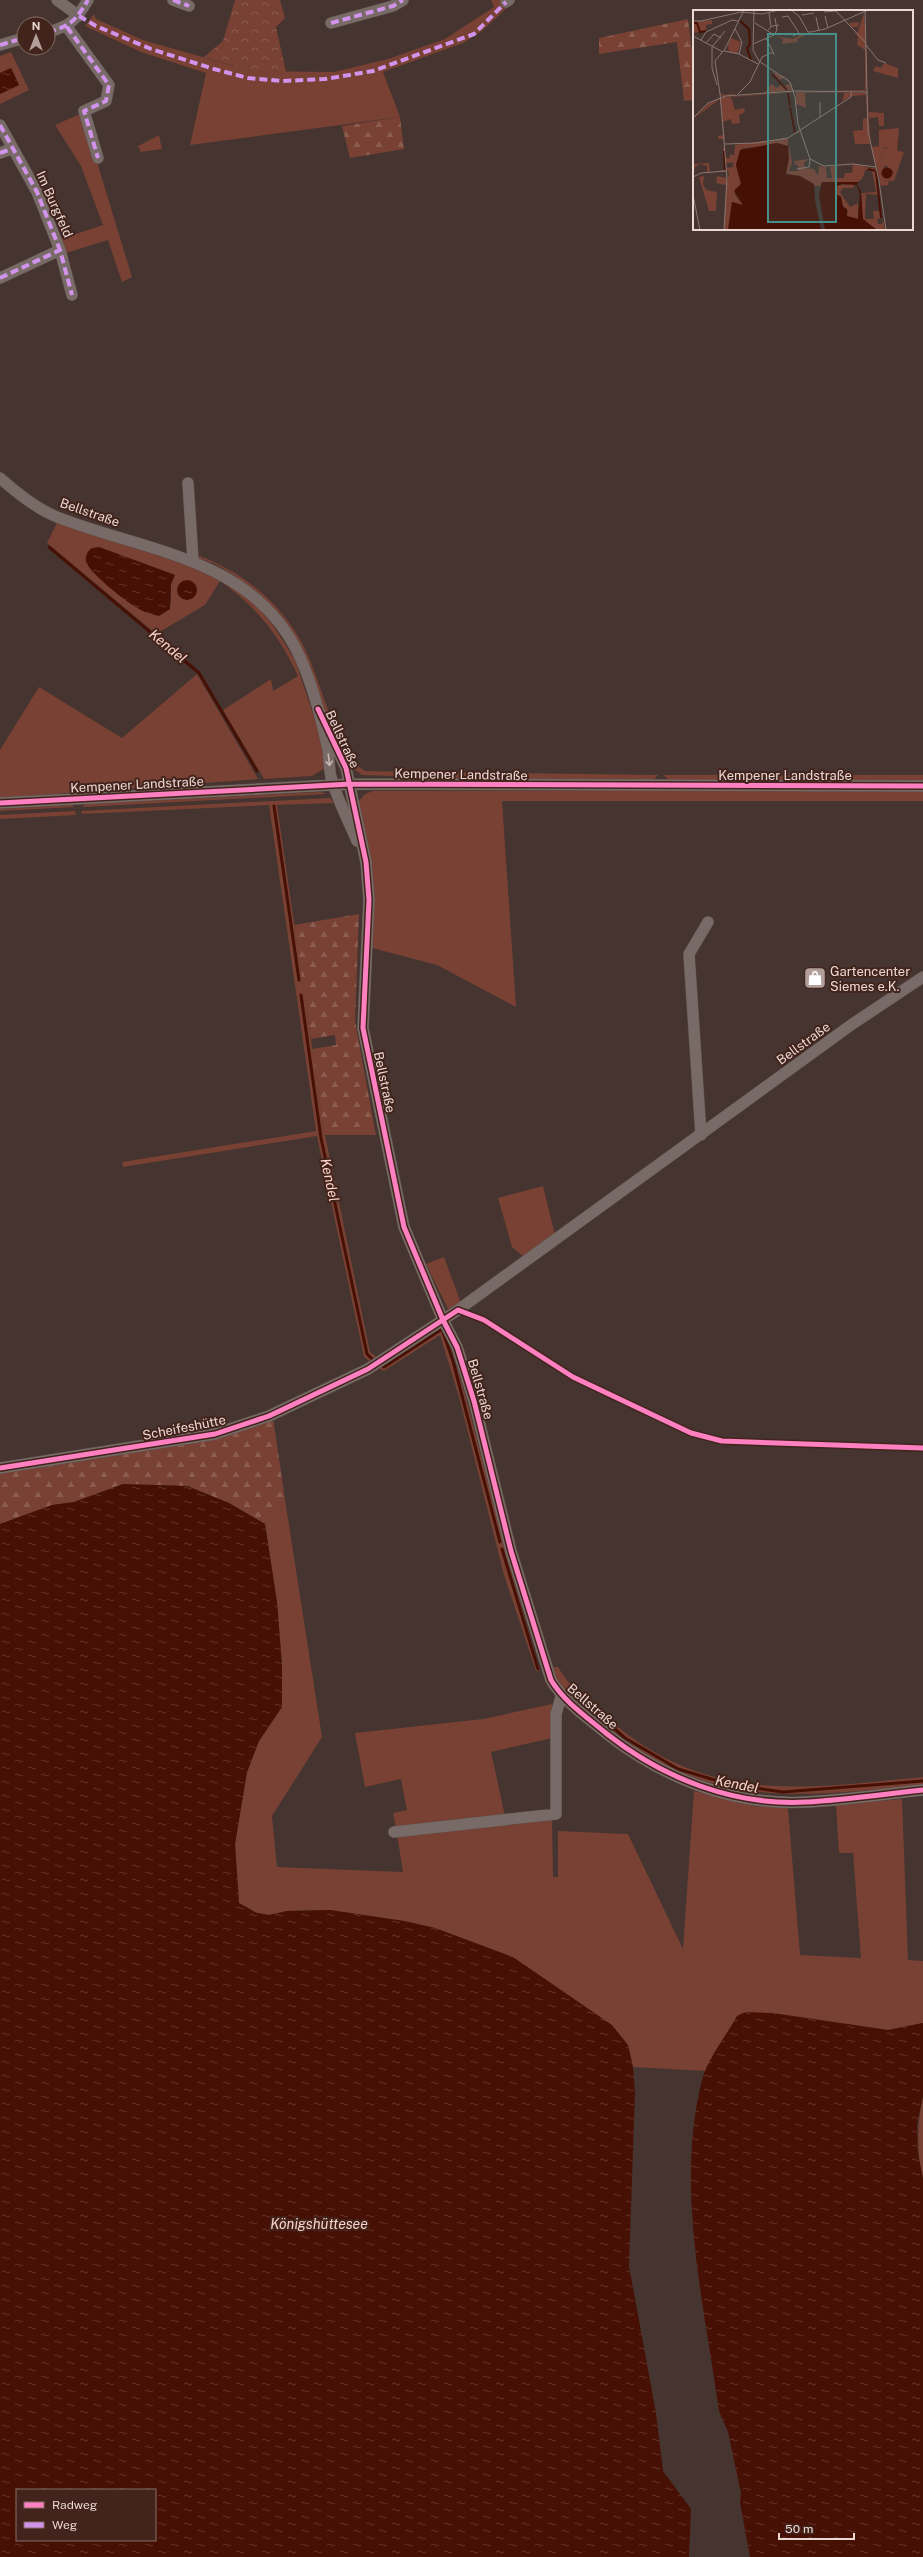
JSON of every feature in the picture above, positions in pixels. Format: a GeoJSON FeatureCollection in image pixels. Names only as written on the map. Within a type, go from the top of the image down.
{"type":"FeatureCollection","features":[{"type":"Feature","properties":{"kind":"street"},"geometry":{"type":"LineString","coordinates":[[57,0],[79,16]]}},
{"type":"Feature","properties":{"kind":"street"},"geometry":{"type":"LineString","coordinates":[[56,30],[67,27],[79,16],[88,0]]}},
{"type":"Feature","properties":{"kind":"street"},"geometry":{"type":"LineString","coordinates":[[173,0],[189,6]]}},
{"type":"Feature","properties":{"kind":"street"},"geometry":{"type":"LineString","coordinates":[[331,23],[393,6],[403,0]]}},
{"type":"Feature","properties":{"kind":"street"},"geometry":{"type":"LineString","coordinates":[[67,27],[109,85],[106,101],[84,111],[98,158]]}},
{"type":"Feature","properties":{"kind":"street"},"geometry":{"type":"LineString","coordinates":[[0,45],[16,40]]}},
{"type":"Feature","properties":{"kind":"street","name":"Im Burgfeld"},"geometry":{"type":"LineString","coordinates":[[0,125],[11,149],[37,192],[60,250],[72,294]]}},
{"type":"Feature","properties":{"kind":"street"},"geometry":{"type":"LineString","coordinates":[[0,153],[11,149]]}},
{"type":"Feature","properties":{"kind":"street","name":"Im Burgfeld"},"geometry":{"type":"LineString","coordinates":[[0,278],[60,250]]}},
{"type":"Feature","properties":{"kind":"street","name":"Bellstraße"},"geometry":{"type":"LineString","coordinates":[[0,478],[18,493],[56,517],[193,560],[234,582],[266,608],[296,649],[318,709],[346,768],[351,784],[366,862],[368,900],[363,1028],[404,1227],[443,1320],[457,1347],[474,1401],[511,1551],[551,1680],[562,1697],[621,1744],[660,1769],[708,1790],[754,1799],[804,1802],[923,1790]]}},
{"type":"Feature","properties":{"kind":"street"},"geometry":{"type":"LineString","coordinates":[[188,483],[193,560]]}},
{"type":"Feature","properties":{"kind":"street","name":"Bellstraße"},"geometry":{"type":"LineString","coordinates":[[318,709],[334,784],[366,862]]}},
{"type":"Feature","properties":{"kind":"street","name":"Kempener Landstraße"},"geometry":{"type":"LineString","coordinates":[[0,803],[334,784],[923,786]]}},
{"type":"Feature","properties":{"kind":"street"},"geometry":{"type":"LineString","coordinates":[[701,1135],[689,954],[708,922]]}},
{"type":"Feature","properties":{"kind":"street","name":"Bellstraße"},"geometry":{"type":"LineString","coordinates":[[458,1310],[851,1025],[923,977]]}},
{"type":"Feature","properties":{"kind":"street","name":"Scheifeshütte"},"geometry":{"type":"LineString","coordinates":[[0,1468],[215,1434],[269,1416],[368,1369],[458,1310]]}},
{"type":"Feature","properties":{"kind":"street","name":"Bellstraße"},"geometry":{"type":"LineString","coordinates":[[394,1832],[556,1814],[556,1714],[562,1697]]}},
{"type":"Feature","properties":{"kind":"green space"},"geometry":{"type":"Polygon","coordinates":[[[235,0],[280,0],[285,18],[276,27],[286,72],[251,71],[204,57],[223,41],[235,0]]]}},
{"type":"Feature","properties":{"kind":"green space"},"geometry":{"type":"Polygon","coordinates":[[[491,0],[515,0],[482,31],[463,43],[383,72],[400,117],[190,145],[206,73],[141,52],[85,26],[94,14],[96,19],[143,40],[251,71],[334,72],[388,59],[445,39],[494,7],[491,0]]]}},
{"type":"Feature","properties":{"kind":"green space"},"geometry":{"type":"Polygon","coordinates":[[[688,19],[693,58],[693,100],[684,101],[677,42],[599,54],[599,38],[688,19]]]}},
{"type":"Feature","properties":{"kind":"green space"},"geometry":{"type":"Polygon","coordinates":[[[11,52],[29,90],[0,104],[0,94],[19,85],[11,68],[0,73],[0,56],[11,52]]]}},
{"type":"Feature","properties":{"kind":"green space"},"geometry":{"type":"Polygon","coordinates":[[[82,113],[132,277],[122,282],[108,240],[66,253],[61,239],[103,225],[81,166],[55,125],[82,113]]]}},
{"type":"Feature","properties":{"kind":"green space"},"geometry":{"type":"Polygon","coordinates":[[[400,117],[404,149],[350,158],[342,126],[400,117]]]}},
{"type":"Feature","properties":{"kind":"green space"},"geometry":{"type":"Polygon","coordinates":[[[159,135],[162,149],[141,152],[138,146],[159,135]]]}},
{"type":"Feature","properties":{"kind":"green space"},"geometry":{"type":"Polygon","coordinates":[[[57,523],[188,565],[222,578],[252,601],[273,625],[295,660],[325,749],[325,768],[312,776],[264,779],[223,710],[271,679],[273,691],[298,676],[291,661],[266,623],[256,611],[233,591],[220,581],[205,605],[156,634],[47,543],[57,523]],[[99,547],[86,562],[91,570],[135,607],[171,603],[171,584],[175,575],[99,547]]]}},
{"type":"Feature","properties":{"kind":"green space"},"geometry":{"type":"Polygon","coordinates":[[[194,554],[211,561],[243,578],[271,601],[283,614],[294,629],[308,655],[331,717],[344,746],[355,763],[365,771],[658,775],[653,781],[518,780],[362,775],[350,766],[271,607],[234,575],[215,564],[194,556],[194,554]]]}},
{"type":"Feature","properties":{"kind":"green space"},"geometry":{"type":"Polygon","coordinates":[[[197,674],[258,779],[0,798],[0,750],[39,687],[122,738],[197,674]]]}},
{"type":"Feature","properties":{"kind":"green space"},"geometry":{"type":"Polygon","coordinates":[[[664,775],[923,775],[923,780],[669,781],[664,775]]]}},
{"type":"Feature","properties":{"kind":"green space"},"geometry":{"type":"Polygon","coordinates":[[[373,791],[923,791],[923,801],[502,801],[516,1007],[437,965],[372,948],[373,878],[358,802],[365,794],[373,791]]]}},
{"type":"Feature","properties":{"kind":"green space"},"geometry":{"type":"Polygon","coordinates":[[[320,792],[327,794],[83,807],[84,804],[320,792]]]}},
{"type":"Feature","properties":{"kind":"green space"},"geometry":{"type":"Polygon","coordinates":[[[330,798],[334,803],[277,805],[324,1130],[375,1130],[376,1135],[325,1135],[370,1352],[379,1359],[372,1363],[364,1357],[317,1136],[123,1167],[122,1162],[316,1131],[269,805],[82,814],[81,811],[330,798]]]}},
{"type":"Feature","properties":{"kind":"green space"},"geometry":{"type":"Polygon","coordinates":[[[72,805],[74,807],[0,811],[0,809],[72,805]]]}},
{"type":"Feature","properties":{"kind":"green space"},"geometry":{"type":"Polygon","coordinates":[[[75,811],[76,815],[0,819],[0,815],[75,811]]]}},
{"type":"Feature","properties":{"kind":"green space"},"geometry":{"type":"Polygon","coordinates":[[[359,914],[355,1021],[375,1130],[324,1130],[312,1049],[336,1045],[335,1035],[311,1039],[294,925],[359,914]]]}},
{"type":"Feature","properties":{"kind":"green space"},"geometry":{"type":"Polygon","coordinates":[[[543,1186],[555,1235],[524,1257],[512,1247],[498,1198],[543,1186]]]}},
{"type":"Feature","properties":{"kind":"green space"},"geometry":{"type":"Polygon","coordinates":[[[444,1257],[461,1303],[448,1309],[426,1264],[444,1257]]]}},
{"type":"Feature","properties":{"kind":"green space"},"geometry":{"type":"Polygon","coordinates":[[[437,1328],[444,1328],[465,1394],[512,1574],[540,1671],[536,1671],[504,1575],[459,1397],[440,1335],[384,1371],[377,1367],[437,1328]]]}},
{"type":"Feature","properties":{"kind":"green space"},"geometry":{"type":"Polygon","coordinates":[[[273,1418],[286,1506],[265,1524],[229,1503],[187,1486],[123,1484],[74,1502],[52,1505],[0,1524],[0,1471],[273,1418]]]}},
{"type":"Feature","properties":{"kind":"green space"},"geometry":{"type":"Polygon","coordinates":[[[286,1506],[322,1737],[272,1816],[277,1867],[403,1872],[397,1834],[552,1818],[553,1877],[558,1877],[558,1831],[628,1834],[683,1949],[694,1791],[754,1806],[788,1808],[800,1955],[861,1958],[853,1853],[839,1853],[836,1805],[902,1799],[908,1960],[923,1961],[923,2023],[888,2030],[772,2013],[737,2016],[706,2071],[633,2067],[628,2045],[513,1957],[435,1928],[404,1921],[330,1910],[287,1911],[269,1915],[257,1913],[239,1903],[235,1844],[247,1772],[259,1741],[282,1707],[282,1665],[277,1602],[265,1524],[286,1506]]]}},
{"type":"Feature","properties":{"kind":"green space"},"geometry":{"type":"Polygon","coordinates":[[[553,1667],[558,1667],[568,1681],[586,1700],[643,1745],[681,1765],[718,1778],[756,1784],[795,1786],[836,1785],[923,1777],[923,1785],[835,1793],[794,1794],[754,1791],[716,1784],[678,1771],[641,1751],[565,1691],[556,1677],[553,1667]]]}},
{"type":"Feature","properties":{"kind":"green space"},"geometry":{"type":"Polygon","coordinates":[[[552,1704],[552,1738],[491,1752],[505,1816],[396,1828],[393,1813],[407,1810],[401,1779],[365,1787],[355,1733],[483,1719],[552,1704]]]}},
{"type":"Feature","properties":{"kind":"green space"},"geometry":{"type":"Polygon","coordinates":[[[923,2096],[923,2179],[919,2158],[918,2138],[919,2117],[923,2096]]]}},
{"type":"Feature","properties":{"kind":"water"},"geometry":{"type":"Polygon","coordinates":[[[11,68],[19,85],[0,94],[0,73],[11,68]]]}},
{"type":"Feature","properties":{"kind":"water"},"geometry":{"type":"Polygon","coordinates":[[[99,547],[175,575],[171,584],[170,609],[159,616],[147,613],[116,593],[93,572],[86,561],[86,555],[89,550],[99,547]]]}},
{"type":"Feature","properties":{"kind":"water"},"geometry":{"type":"Polygon","coordinates":[[[187,580],[194,583],[197,590],[194,597],[187,600],[180,597],[177,590],[180,583],[187,580]]]}},
{"type":"Feature","properties":{"kind":"water","name":"Königshüttesee"},"geometry":{"type":"Polygon","coordinates":[[[123,1484],[187,1486],[229,1503],[265,1524],[277,1602],[282,1665],[282,1707],[259,1741],[247,1772],[235,1844],[239,1903],[257,1913],[269,1915],[287,1911],[330,1910],[404,1921],[435,1928],[513,1957],[612,2025],[628,2045],[633,2067],[635,2092],[629,2266],[656,2413],[663,2471],[691,2509],[689,2557],[0,2557],[0,1524],[52,1505],[74,1502],[123,1484]]]}},
{"type":"Feature","properties":{"kind":"water"},"geometry":{"type":"Polygon","coordinates":[[[745,2012],[772,2013],[888,2030],[923,2023],[923,2096],[917,2125],[918,2153],[923,2179],[923,2557],[750,2557],[740,2503],[741,2493],[728,2432],[719,2411],[700,2287],[695,2246],[691,2162],[694,2121],[702,2080],[708,2064],[737,2016],[745,2012]]]}},
{"type":"Feature","properties":{"kind":"waterway","name":"Kendel"},"geometry":{"type":"LineString","coordinates":[[49,547],[199,673],[257,771]]}},
{"type":"Feature","properties":{"kind":"waterway","name":"Kendel"},"geometry":{"type":"LineString","coordinates":[[274,806],[299,980]]}},
{"type":"Feature","properties":{"kind":"waterway","name":"Kendel"},"geometry":{"type":"LineString","coordinates":[[301,995],[321,1138],[367,1354],[374,1361]]}},
{"type":"Feature","properties":{"kind":"waterway","name":"Kendel"},"geometry":{"type":"LineString","coordinates":[[381,1365],[384,1367],[442,1329],[453,1361],[500,1542]]}},
{"type":"Feature","properties":{"kind":"waterway","name":"Kendel"},"geometry":{"type":"LineString","coordinates":[[502,1549],[538,1669]]}},
{"type":"Feature","properties":{"kind":"waterway","name":"Kendel"},"geometry":{"type":"LineString","coordinates":[[576,1695],[625,1738],[678,1769],[728,1784],[783,1792],[923,1781]]}},
{"type":"Feature","properties":{"kind":"marked path"},"geometry":{"type":"LineString","coordinates":[[56,29],[68,25],[80,13],[88,0]]}},
{"type":"Feature","properties":{"kind":"marked path"},"geometry":{"type":"LineString","coordinates":[[173,0],[189,6]]}},
{"type":"Feature","properties":{"kind":"marked path"},"geometry":{"type":"LineString","coordinates":[[331,23],[393,6],[403,0]]}},
{"type":"Feature","properties":{"kind":"marked path"},"geometry":{"type":"LineString","coordinates":[[79,16],[96,26],[151,49],[248,78],[282,81],[325,79],[373,71],[474,34],[506,2]]}},
{"type":"Feature","properties":{"kind":"marked path"},"geometry":{"type":"LineString","coordinates":[[67,27],[109,85],[106,101],[84,111],[98,158]]}},
{"type":"Feature","properties":{"kind":"marked path"},"geometry":{"type":"LineString","coordinates":[[0,45],[16,40]]}},
{"type":"Feature","properties":{"kind":"marked path"},"geometry":{"type":"LineString","coordinates":[[0,125],[37,192],[60,250]]}},
{"type":"Feature","properties":{"kind":"marked path"},"geometry":{"type":"LineString","coordinates":[[0,153],[11,149]]}},
{"type":"Feature","properties":{"kind":"marked path"},"geometry":{"type":"LineString","coordinates":[[0,278],[60,250],[72,295]]}},
{"type":"Feature","properties":{"kind":"cycle path"},"geometry":{"type":"LineString","coordinates":[[318,709],[346,768],[366,862],[369,900],[363,1028],[404,1227],[443,1320],[457,1347],[474,1401],[511,1551],[551,1680],[563,1696],[577,1709],[629,1750],[651,1764],[675,1776],[726,1794],[779,1802],[806,1802],[923,1790]]}},
{"type":"Feature","properties":{"kind":"cycle path"},"geometry":{"type":"LineString","coordinates":[[0,803],[351,784],[923,786]]}},
{"type":"Feature","properties":{"kind":"cycle path"},"geometry":{"type":"LineString","coordinates":[[0,1468],[215,1434],[269,1416],[368,1369],[458,1310],[484,1320],[573,1377],[691,1433],[722,1441],[923,1448]]}},
{"type":"Feature","properties":{"kind":"place","name":"Gartencenter Siemes e.K."},"geometry":{"type":"Point","coordinates":[815,978]}}]}
